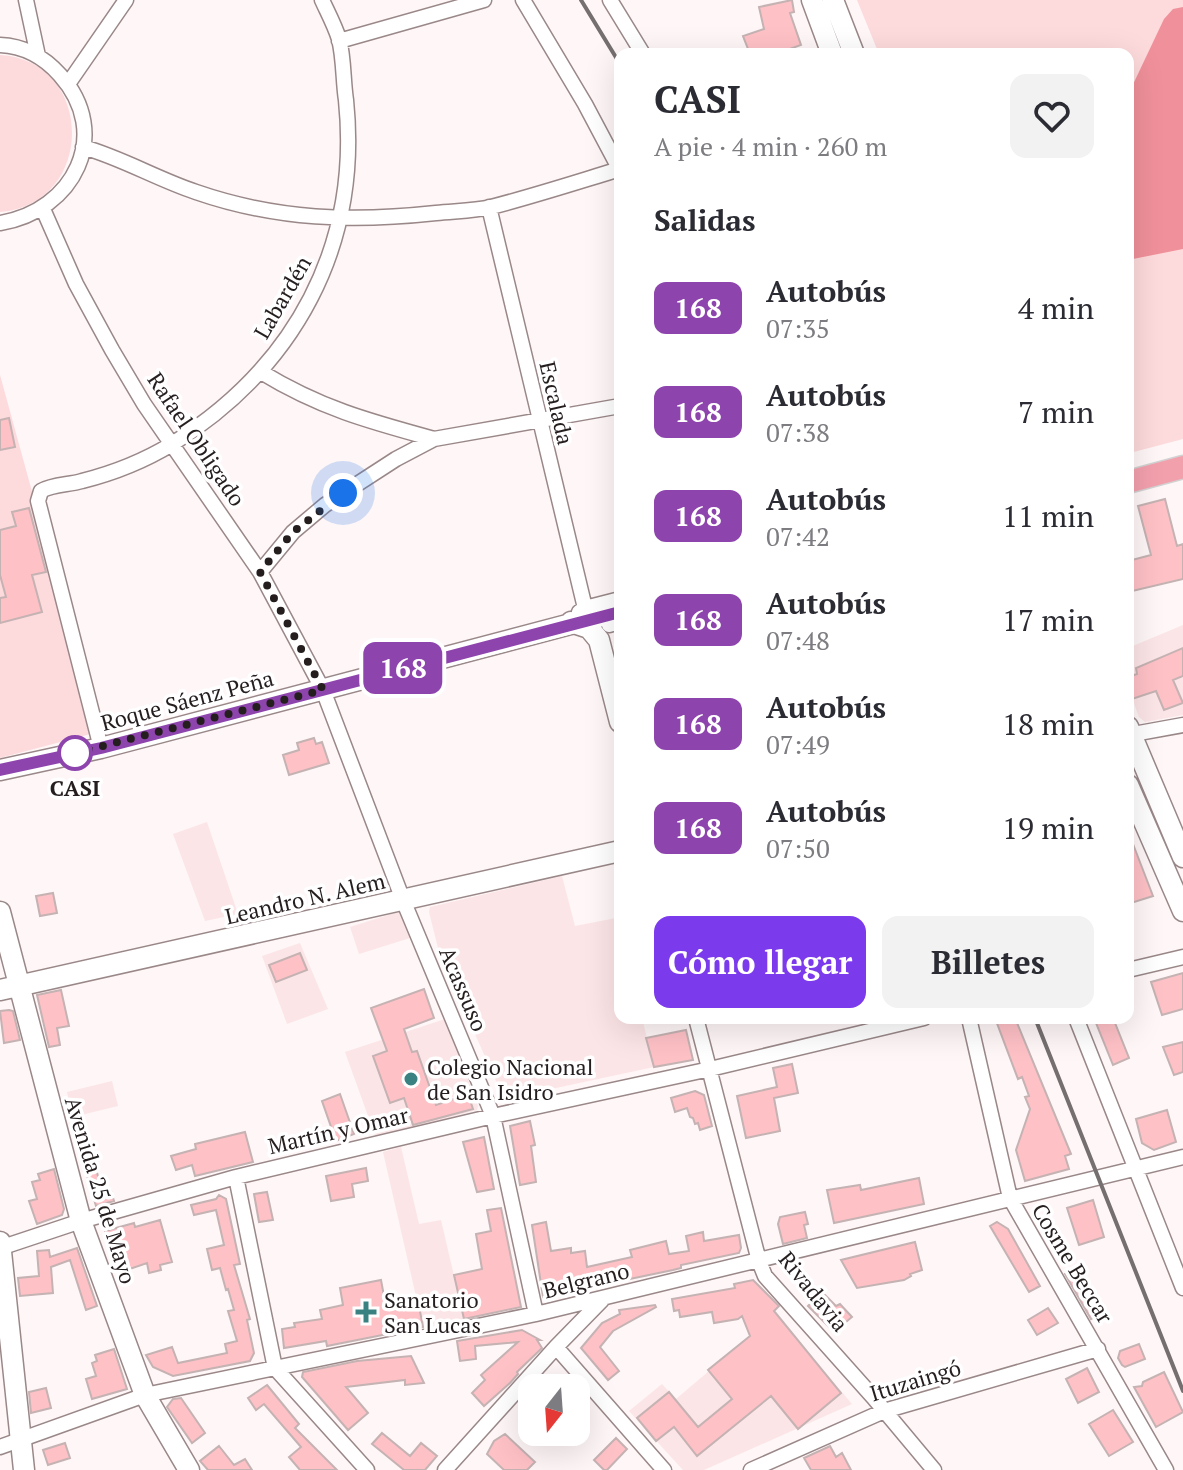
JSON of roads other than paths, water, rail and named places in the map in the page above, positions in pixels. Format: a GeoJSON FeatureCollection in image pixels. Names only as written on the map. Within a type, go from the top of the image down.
{"type":"FeatureCollection","features":[{"type":"Feature","properties":{"kind":"main road"},"geometry":{"type":"LineString","coordinates":[[812,0],[830,48]]}},
{"type":"Feature","properties":{"kind":"main road"},"geometry":{"type":"LineString","coordinates":[[833,0],[852,48]]}},
{"type":"Feature","properties":{"kind":"main road"},"geometry":{"type":"LineString","coordinates":[[1134,466],[1183,453]]}},
{"type":"Feature","properties":{"kind":"main road"},"geometry":{"type":"LineString","coordinates":[[1134,480],[1183,467]]}},
{"type":"Feature","properties":{"kind":"main road"},"geometry":{"type":"LineString","coordinates":[[578,615],[589,628],[614,623]]}},
{"type":"Feature","properties":{"kind":"main road","name":"Roque Sáenz Peña"},"geometry":{"type":"LineString","coordinates":[[0,770],[101,748],[323,690],[578,615],[614,623]]}},
{"type":"Feature","properties":{"kind":"main road"},"geometry":{"type":"LineString","coordinates":[[1134,744],[1183,857]]}},
{"type":"Feature","properties":{"kind":"main road"},"geometry":{"type":"LineString","coordinates":[[1134,799],[1183,911]]}},
{"type":"Feature","properties":{"kind":"main road","name":"Leandro N. Alem"},"geometry":{"type":"LineString","coordinates":[[9,988],[614,852]]}},
{"type":"Feature","properties":{"kind":"main road","name":"Avenida 25 de Mayo"},"geometry":{"type":"LineString","coordinates":[[0,912],[9,988],[81,1221],[145,1395],[189,1470]]}},
{"type":"Feature","properties":{"kind":"main road"},"geometry":{"type":"LineString","coordinates":[[1,1246],[24,1470]]}},
{"type":"Feature","properties":{"kind":"street"},"geometry":{"type":"LineString","coordinates":[[26,0],[38,56]]}},
{"type":"Feature","properties":{"kind":"street"},"geometry":{"type":"LineString","coordinates":[[68,84],[126,0]]}},
{"type":"Feature","properties":{"kind":"street","name":"Labardén"},"geometry":{"type":"LineString","coordinates":[[101,748],[38,501],[41,491],[48,487],[81,482],[115,471],[171,444],[219,411],[261,372],[288,337],[311,299],[329,260],[339,219],[347,175],[349,128],[339,41],[322,0]]}},
{"type":"Feature","properties":{"kind":"street"},"geometry":{"type":"LineString","coordinates":[[339,41],[484,0]]}},
{"type":"Feature","properties":{"kind":"street"},"geometry":{"type":"LineString","coordinates":[[523,0],[614,158]]}},
{"type":"Feature","properties":{"kind":"street"},"geometry":{"type":"LineString","coordinates":[[610,0],[639,48]]}},
{"type":"Feature","properties":{"kind":"street"},"geometry":{"type":"LineString","coordinates":[[0,45],[23,49],[38,56],[68,84],[81,114],[83,147],[72,178],[60,195],[43,209],[19,220],[0,223]]}},
{"type":"Feature","properties":{"kind":"street"},"geometry":{"type":"LineString","coordinates":[[83,147],[133,164],[196,192],[273,211],[339,219],[489,207],[614,171]]}},
{"type":"Feature","properties":{"kind":"street","name":"Escalada"},"geometry":{"type":"LineString","coordinates":[[489,207],[578,615]]}},
{"type":"Feature","properties":{"kind":"street","name":"Rafael Obligado"},"geometry":{"type":"LineString","coordinates":[[43,209],[76,284],[112,350],[171,444],[260,572],[323,690]]}},
{"type":"Feature","properties":{"kind":"street"},"geometry":{"type":"LineString","coordinates":[[261,372],[298,394],[340,412],[434,439]]}},
{"type":"Feature","properties":{"kind":"street"},"geometry":{"type":"LineString","coordinates":[[260,572],[293,532],[325,505],[396,459],[434,439],[614,407]]}},
{"type":"Feature","properties":{"kind":"street","name":"Roque Sáenz Peña"},"geometry":{"type":"LineString","coordinates":[[578,615],[614,601]]}},
{"type":"Feature","properties":{"kind":"street","name":"Acassuso"},"geometry":{"type":"LineString","coordinates":[[323,690],[403,900],[493,1116],[536,1314]]}},
{"type":"Feature","properties":{"kind":"street"},"geometry":{"type":"LineString","coordinates":[[1134,731],[1183,725]]}},
{"type":"Feature","properties":{"kind":"street"},"geometry":{"type":"LineString","coordinates":[[1134,969],[1183,957]]}},
{"type":"Feature","properties":{"kind":"street","name":"Rivadavia"},"geometry":{"type":"LineString","coordinates":[[698,1024],[765,1276],[934,1470]]}},
{"type":"Feature","properties":{"kind":"street","name":"Martín y Omar"},"geometry":{"type":"LineString","coordinates":[[1,1246],[236,1177],[899,1024]]}},
{"type":"Feature","properties":{"kind":"street","name":"Cosme Beccar"},"geometry":{"type":"LineString","coordinates":[[970,1024],[1010,1198],[1017,1215],[1166,1470]]}},
{"type":"Feature","properties":{"kind":"street"},"geometry":{"type":"LineString","coordinates":[[1078,1024],[1183,1288]]}},
{"type":"Feature","properties":{"kind":"street","name":"Belgrano"},"geometry":{"type":"LineString","coordinates":[[0,1447],[145,1395],[536,1314],[1183,1157]]}},
{"type":"Feature","properties":{"kind":"street"},"geometry":{"type":"LineString","coordinates":[[236,1177],[275,1368],[367,1470]]}},
{"type":"Feature","properties":{"kind":"street"},"geometry":{"type":"LineString","coordinates":[[445,1470],[556,1347],[605,1298]]}},
{"type":"Feature","properties":{"kind":"street"},"geometry":{"type":"LineString","coordinates":[[556,1347],[664,1470]]}},
{"type":"Feature","properties":{"kind":"street","name":"Ituzaingó"},"geometry":{"type":"LineString","coordinates":[[751,1470],[884,1411],[1098,1349]]}},
{"type":"Feature","properties":{"kind":"railway"},"geometry":{"type":"LineString","coordinates":[[581,0],[614,54]]}},
{"type":"Feature","properties":{"kind":"railway"},"geometry":{"type":"LineString","coordinates":[[1037,1024],[1183,1391]]}},
{"type":"Feature","properties":{"kind":"place","name":"CASI"},"geometry":{"type":"Point","coordinates":[75,753]}},
{"type":"Feature","properties":{"kind":"place","name":"Colegio Nacional de San Isidro"},"geometry":{"type":"Point","coordinates":[411,1079]}},
{"type":"Feature","properties":{"kind":"place","name":"Sanatorio San Lucas"},"geometry":{"type":"Point","coordinates":[366,1312]}}]}
